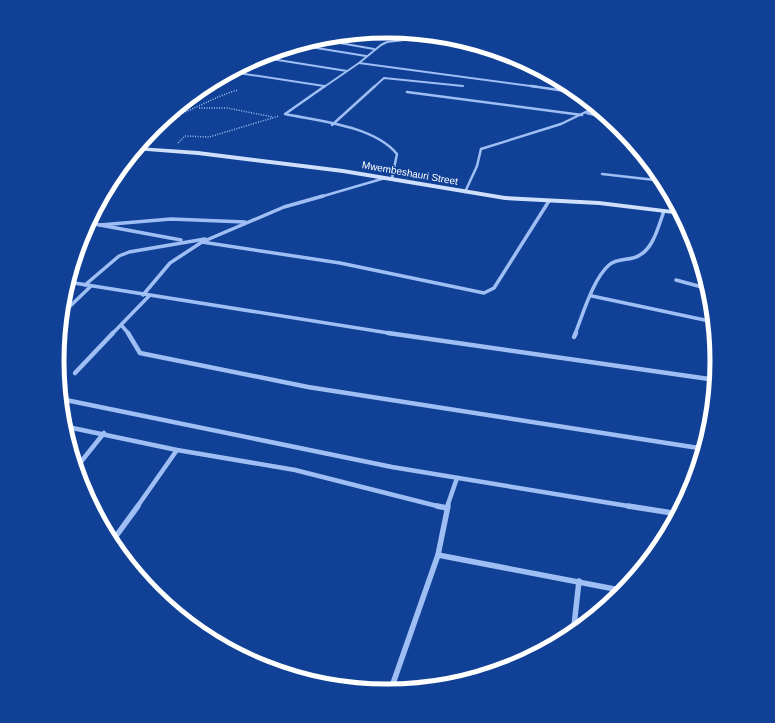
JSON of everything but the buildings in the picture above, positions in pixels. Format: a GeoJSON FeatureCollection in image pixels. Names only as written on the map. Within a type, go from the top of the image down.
{"type":"FeatureCollection","features":[{"type":"Feature","properties":{"kind":"street"},"geometry":{"type":"LineString","coordinates":[[285,115],[324,86],[359,63],[374,49],[387,42],[405,39]]}},
{"type":"Feature","properties":{"kind":"street"},"geometry":{"type":"LineString","coordinates":[[336,42],[374,49]]}},
{"type":"Feature","properties":{"kind":"street"},"geometry":{"type":"LineString","coordinates":[[311,47],[366,56]]}},
{"type":"Feature","properties":{"kind":"street"},"geometry":{"type":"LineString","coordinates":[[273,59],[347,71]]}},
{"type":"Feature","properties":{"kind":"street"},"geometry":{"type":"LineString","coordinates":[[359,63],[566,92]]}},
{"type":"Feature","properties":{"kind":"street"},"geometry":{"type":"LineString","coordinates":[[240,73],[324,86]]}},
{"type":"Feature","properties":{"kind":"street"},"geometry":{"type":"LineString","coordinates":[[332,125],[384,78],[463,86]]}},
{"type":"Feature","properties":{"kind":"street"},"geometry":{"type":"LineString","coordinates":[[408,92],[582,115]]}},
{"type":"Feature","properties":{"kind":"street"},"geometry":{"type":"LineString","coordinates":[[465,192],[477,166],[479,152],[481,149],[561,124],[591,110]]}},
{"type":"Feature","properties":{"kind":"street"},"geometry":{"type":"LineString","coordinates":[[587,113],[598,116]]}},
{"type":"Feature","properties":{"kind":"street"},"geometry":{"type":"LineString","coordinates":[[142,295],[170,263],[210,238],[284,207],[390,178],[397,160],[397,154],[392,148],[374,137],[358,130],[285,115]]}},
{"type":"Feature","properties":{"kind":"street","name":"Mwembeshauri Street"},"geometry":{"type":"LineString","coordinates":[[143,149],[198,153],[390,178],[465,192],[549,201],[599,203],[675,212]]}},
{"type":"Feature","properties":{"kind":"street"},"geometry":{"type":"LineString","coordinates":[[602,174],[655,180]]}},
{"type":"Feature","properties":{"kind":"street"},"geometry":{"type":"LineString","coordinates":[[202,242],[340,263],[484,293],[494,288],[549,201]]}},
{"type":"Feature","properties":{"kind":"street"},"geometry":{"type":"LineString","coordinates":[[574,337],[607,266],[619,259],[636,257],[647,249],[664,211]]}},
{"type":"Feature","properties":{"kind":"street"},"geometry":{"type":"LineString","coordinates":[[100,225],[171,219],[246,222]]}},
{"type":"Feature","properties":{"kind":"street"},"geometry":{"type":"LineString","coordinates":[[95,224],[188,241]]}},
{"type":"Feature","properties":{"kind":"street"},"geometry":{"type":"LineString","coordinates":[[85,285],[119,256],[129,252],[210,238]]}},
{"type":"Feature","properties":{"kind":"street"},"geometry":{"type":"LineString","coordinates":[[676,280],[702,287]]}},
{"type":"Feature","properties":{"kind":"street"},"geometry":{"type":"LineString","coordinates":[[74,283],[420,338],[710,379]]}},
{"type":"Feature","properties":{"kind":"street"},"geometry":{"type":"LineString","coordinates":[[69,308],[91,286]]}},
{"type":"Feature","properties":{"kind":"street"},"geometry":{"type":"LineString","coordinates":[[75,373],[122,326],[149,296]]}},
{"type":"Feature","properties":{"kind":"street"},"geometry":{"type":"LineString","coordinates":[[592,296],[708,321]]}},
{"type":"Feature","properties":{"kind":"street"},"geometry":{"type":"LineString","coordinates":[[122,326],[133,339],[138,352],[159,357],[316,388],[699,448]]}},
{"type":"Feature","properties":{"kind":"street"},"geometry":{"type":"LineString","coordinates":[[67,400],[286,446],[457,478],[673,513]]}},
{"type":"Feature","properties":{"kind":"street"},"geometry":{"type":"LineString","coordinates":[[71,427],[104,433],[177,450],[295,470],[448,508]]}},
{"type":"Feature","properties":{"kind":"street"},"geometry":{"type":"LineString","coordinates":[[80,463],[104,433]]}},
{"type":"Feature","properties":{"kind":"street"},"geometry":{"type":"LineString","coordinates":[[116,536],[177,450]]}},
{"type":"Feature","properties":{"kind":"street"},"geometry":{"type":"LineString","coordinates":[[393,685],[438,555],[448,508],[457,478]]}},
{"type":"Feature","properties":{"kind":"street"},"geometry":{"type":"LineString","coordinates":[[438,555],[617,589]]}},
{"type":"Feature","properties":{"kind":"street"},"geometry":{"type":"LineString","coordinates":[[574,625],[580,581]]}},
{"type":"Feature","properties":{"kind":"path"},"geometry":{"type":"LineString","coordinates":[[179,114],[197,108],[225,94],[238,90]]}},
{"type":"Feature","properties":{"kind":"path"},"geometry":{"type":"LineString","coordinates":[[197,108],[227,108],[273,118]]}},
{"type":"Feature","properties":{"kind":"path"},"geometry":{"type":"LineString","coordinates":[[171,151],[185,136],[209,137],[285,115]]}}]}
